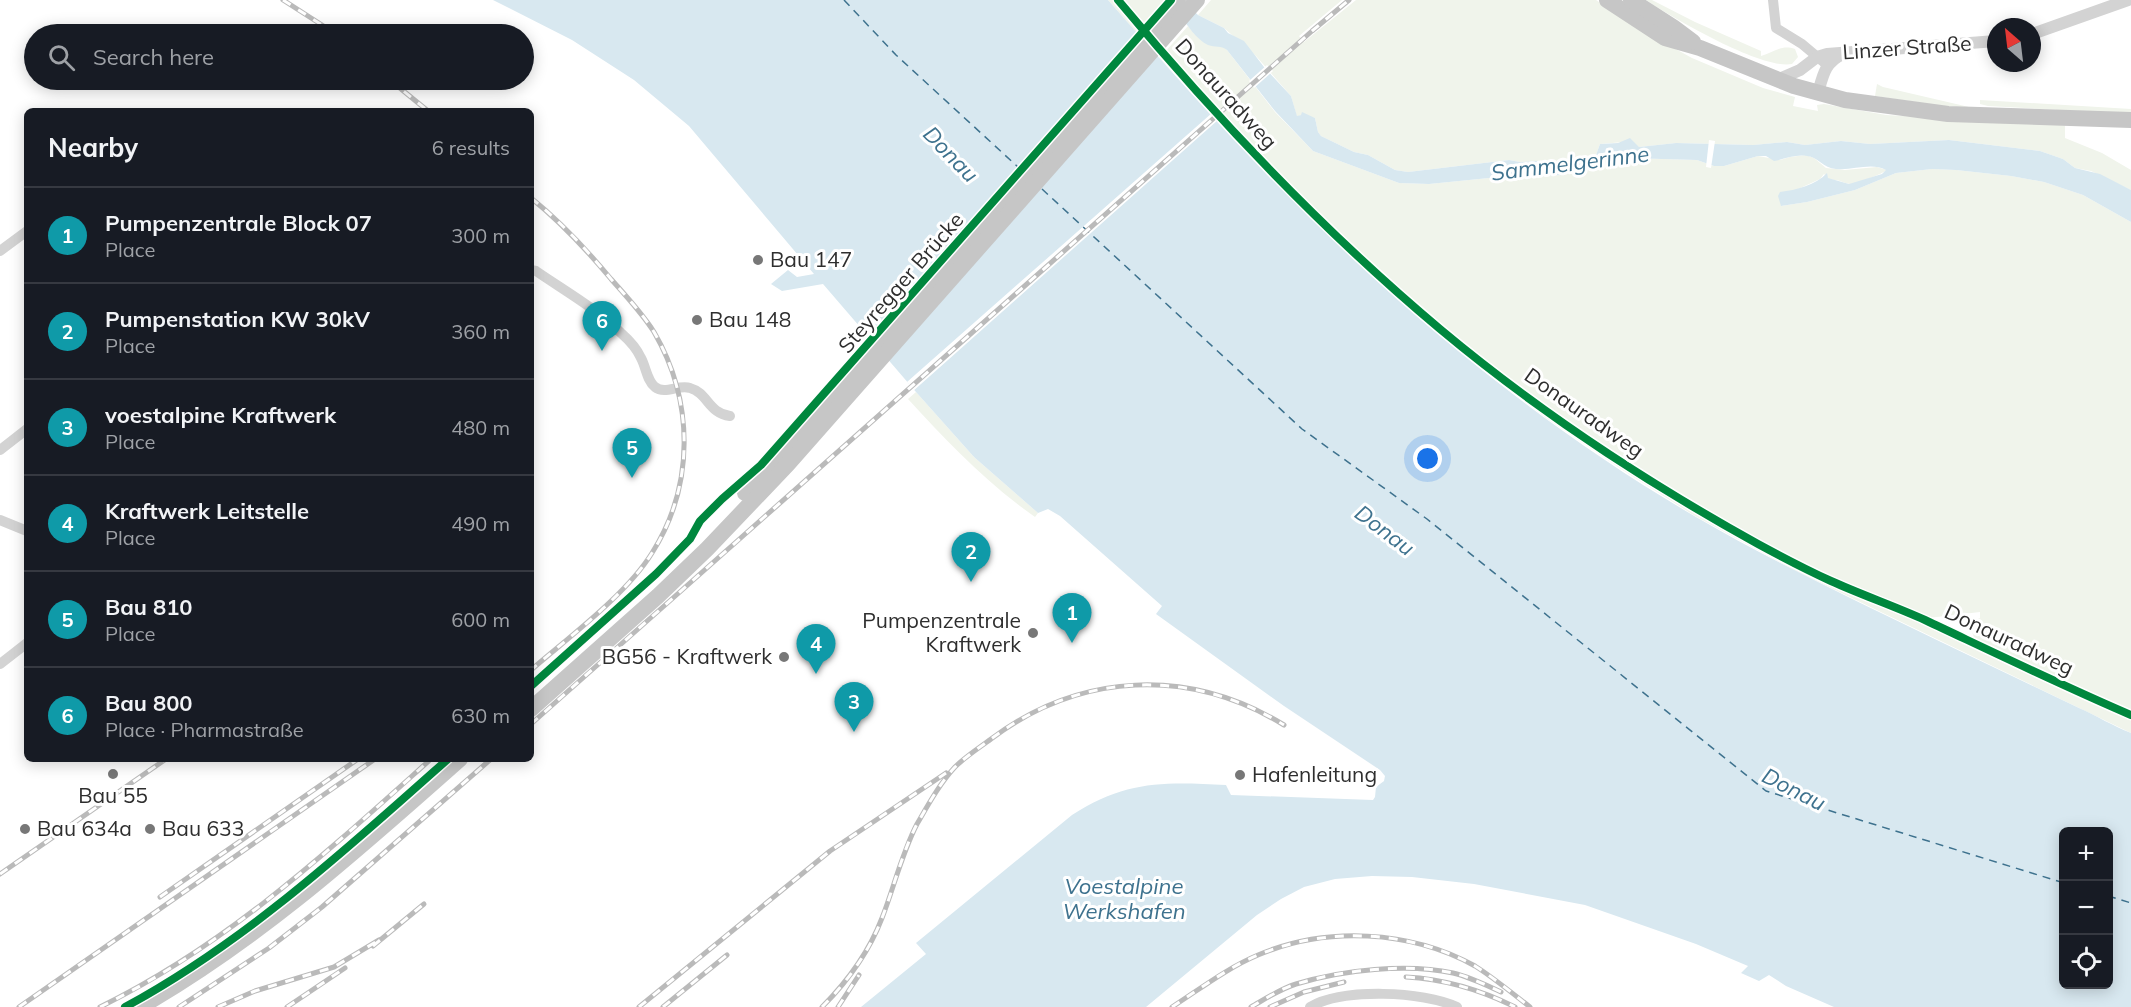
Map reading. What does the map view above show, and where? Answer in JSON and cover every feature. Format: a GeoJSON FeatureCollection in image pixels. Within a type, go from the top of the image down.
{"type":"FeatureCollection","features":[{"type":"Feature","properties":{"kind":"main road","name":"Steyregger Brücke"},"geometry":{"type":"LineString","coordinates":[[828,410],[1178,0]]}},
{"type":"Feature","properties":{"kind":"main road","name":"Steyregger Brücke"},"geometry":{"type":"LineString","coordinates":[[828,410],[1197,0]]}},
{"type":"Feature","properties":{"kind":"main road"},"geometry":{"type":"LineString","coordinates":[[1607,0],[1665,38],[1700,48],[1777,80],[1811,91],[1879,105],[1948,114],[2131,120]]}},
{"type":"Feature","properties":{"kind":"main road"},"geometry":{"type":"LineString","coordinates":[[1631,0],[1673,27],[1700,48]]}},
{"type":"Feature","properties":{"kind":"main road"},"geometry":{"type":"LineString","coordinates":[[534,693],[627,611],[828,410]]}},
{"type":"Feature","properties":{"kind":"main road"},"geometry":{"type":"LineString","coordinates":[[534,706],[691,564],[788,464],[828,410]]}},
{"type":"Feature","properties":{"kind":"main road"},"geometry":{"type":"LineString","coordinates":[[140,1007],[204,968],[280,914],[347,859],[457,762]]}},
{"type":"Feature","properties":{"kind":"main road"},"geometry":{"type":"LineString","coordinates":[[160,1007],[285,923],[355,865],[472,762]]}},
{"type":"Feature","properties":{"kind":"street"},"geometry":{"type":"LineString","coordinates":[[1773,0],[1776,28],[1822,61],[1777,80]]}},
{"type":"Feature","properties":{"kind":"street"},"geometry":{"type":"LineString","coordinates":[[2041,31],[2128,0]]}},
{"type":"Feature","properties":{"kind":"street","name":"Linzer Straße"},"geometry":{"type":"LineString","coordinates":[[1811,91],[1812,65],[1850,51],[1987,42]]}},
{"type":"Feature","properties":{"kind":"street"},"geometry":{"type":"LineString","coordinates":[[0,251],[24,233]]}},
{"type":"Feature","properties":{"kind":"street"},"geometry":{"type":"LineString","coordinates":[[534,271],[621,332],[640,357],[650,380],[657,389],[691,388],[699,392],[714,410],[721,415],[730,416]]}},
{"type":"Feature","properties":{"kind":"street"},"geometry":{"type":"LineString","coordinates":[[0,450],[24,431]]}},
{"type":"Feature","properties":{"kind":"street"},"geometry":{"type":"LineString","coordinates":[[0,520],[24,530]]}},
{"type":"Feature","properties":{"kind":"street"},"geometry":{"type":"LineString","coordinates":[[0,664],[24,645]]}},
{"type":"Feature","properties":{"kind":"street"},"geometry":{"type":"LineString","coordinates":[[1310,1007],[1334,997],[1351,995],[1413,996],[1446,1002],[1457,1007]]}},
{"type":"Feature","properties":{"kind":"shaded area"},"geometry":{"type":"Polygon","coordinates":[[[1108,0],[1114,0],[1139,31],[1137,33],[1108,0]]]}},
{"type":"Feature","properties":{"kind":"shaded area"},"geometry":{"type":"Polygon","coordinates":[[[1122,0],[1165,0],[1142,27],[1122,0]]]}},
{"type":"Feature","properties":{"kind":"shaded area"},"geometry":{"type":"Polygon","coordinates":[[[1211,0],[1342,0],[1299,36],[1304,42],[1356,0],[1596,0],[1641,30],[1692,58],[1763,88],[1795,97],[1793,106],[1818,111],[1817,105],[1824,104],[1886,115],[2065,125],[2065,138],[2102,153],[2131,170],[2131,190],[2091,171],[2075,168],[2063,159],[2040,151],[1949,140],[1870,144],[1841,141],[1805,145],[1787,142],[1753,145],[1676,143],[1639,147],[1624,142],[1600,144],[1596,155],[1588,159],[1552,165],[1537,161],[1509,160],[1408,172],[1395,170],[1368,155],[1354,152],[1321,136],[1315,118],[1301,115],[1297,117],[1291,96],[1256,56],[1224,28],[1198,15],[1211,0]]]}},
{"type":"Feature","properties":{"kind":"shaded area"},"geometry":{"type":"Polygon","coordinates":[[[1646,0],[1652,0],[1761,51],[1761,56],[1790,48],[1795,49],[1798,57],[1792,64],[1778,64],[1760,59],[1718,41],[1646,0]]]}},
{"type":"Feature","properties":{"kind":"shaded area"},"geometry":{"type":"Polygon","coordinates":[[[1188,26],[1196,36],[1204,41],[1227,50],[1275,112],[1313,151],[1399,183],[1429,184],[1489,178],[1562,175],[1627,158],[1697,160],[1714,166],[1724,166],[1758,156],[1780,160],[1806,155],[1814,158],[1826,168],[1845,170],[1877,167],[1887,170],[1850,184],[1830,180],[1824,174],[1820,179],[1796,190],[1781,206],[1855,190],[1896,173],[1932,169],[1956,170],[2044,182],[2083,195],[2131,222],[2131,713],[1977,642],[1972,632],[1972,621],[1980,618],[1980,612],[1928,618],[1829,577],[1728,524],[1626,462],[1499,372],[1378,271],[1265,161],[1165,52],[1188,26]]]}},
{"type":"Feature","properties":{"kind":"shaded area"},"geometry":{"type":"Polygon","coordinates":[[[1161,56],[1267,171],[1363,265],[1459,347],[1551,417],[1648,482],[1748,542],[1799,569],[1909,616],[2131,718],[2131,733],[1798,572],[1695,516],[1546,418],[1449,344],[1354,261],[1216,122],[1193,93],[1159,58],[1161,56]]]}},
{"type":"Feature","properties":{"kind":"shaded area"},"geometry":{"type":"Polygon","coordinates":[[[1877,84],[1969,107],[1943,106],[1875,96],[1877,84]]]}},
{"type":"Feature","properties":{"kind":"shaded area"},"geometry":{"type":"Polygon","coordinates":[[[1980,100],[2131,109],[2131,114],[1988,106],[1980,104],[1980,100]]]}},
{"type":"Feature","properties":{"kind":"shaded area"},"geometry":{"type":"Polygon","coordinates":[[[916,392],[974,457],[1038,513],[1035,517],[968,462],[938,431],[908,399],[916,392]]]}},
{"type":"Feature","properties":{"kind":"water"},"geometry":{"type":"Polygon","coordinates":[[[493,0],[1108,0],[1189,91],[1314,222],[1403,304],[1479,368],[1539,414],[1632,478],[1756,550],[1848,597],[2131,733],[2131,1007],[1834,1007],[1786,986],[1769,975],[1759,981],[1741,973],[1748,966],[1696,944],[1585,905],[1474,884],[1412,877],[1372,876],[1335,879],[1304,887],[1281,899],[1257,915],[1146,1007],[861,1007],[926,954],[916,943],[1072,815],[1110,795],[1146,786],[1184,784],[1226,785],[1231,795],[1373,800],[1376,787],[1384,781],[1385,776],[1380,770],[1284,706],[1156,614],[1162,606],[1060,516],[1048,509],[1038,513],[974,457],[823,284],[782,291],[771,284],[788,270],[797,277],[814,274],[689,126],[634,80],[572,40],[493,0]]]}},
{"type":"Feature","properties":{"kind":"water","name":"Sammelgerinne"},"geometry":{"type":"Polygon","coordinates":[[[1193,10],[1244,41],[1291,96],[1297,116],[1302,112],[1315,118],[1321,136],[1354,152],[1368,155],[1395,170],[1408,172],[1509,160],[1537,161],[1552,165],[1588,159],[1596,155],[1600,144],[1618,143],[1630,138],[1639,147],[1676,143],[1753,145],[1787,142],[1805,145],[1841,141],[1870,144],[1949,140],[2040,151],[2063,159],[2075,168],[2100,174],[2131,190],[2131,222],[2083,195],[2044,182],[1956,170],[1932,169],[1896,173],[1855,190],[1781,206],[1778,196],[1780,192],[1805,186],[1817,181],[1827,173],[1828,178],[1849,184],[1882,174],[1886,170],[1874,167],[1836,169],[1814,158],[1803,156],[1774,161],[1766,156],[1758,156],[1724,166],[1714,166],[1697,160],[1627,158],[1562,175],[1489,178],[1429,184],[1399,183],[1313,151],[1275,111],[1227,50],[1208,45],[1193,32],[1180,15],[1193,10]]]}},
{"type":"Feature","properties":{"kind":"pier"},"geometry":{"type":"Polygon","coordinates":[[[1267,65],[1273,71],[1254,88],[1249,81],[1267,65]]]}},
{"type":"Feature","properties":{"kind":"pier"},"geometry":{"type":"Polygon","coordinates":[[[1212,113],[1218,120],[912,392],[906,386],[909,384],[907,382],[1212,113]]]}},
{"type":"Feature","properties":{"kind":"pier"},"geometry":{"type":"Polygon","coordinates":[[[1709,140],[1715,141],[1711,168],[1706,167],[1709,140]]]}},
{"type":"Feature","properties":{"kind":"ferry route"},"geometry":{"type":"LineString","coordinates":[[844,0],[896,55],[1019,168]]}},
{"type":"Feature","properties":{"kind":"ferry route"},"geometry":{"type":"LineString","coordinates":[[1042,189],[1302,429],[1427,519],[1766,791],[2059,881]]}},
{"type":"Feature","properties":{"kind":"ferry route"},"geometry":{"type":"LineString","coordinates":[[2113,898],[2131,903]]}},
{"type":"Feature","properties":{"kind":"railway"},"geometry":{"type":"LineString","coordinates":[[283,0],[320,24]]}},
{"type":"Feature","properties":{"kind":"railway"},"geometry":{"type":"LineString","coordinates":[[534,721],[1349,0]]}},
{"type":"Feature","properties":{"kind":"railway"},"geometry":{"type":"LineString","coordinates":[[402,90],[424,108]]}},
{"type":"Feature","properties":{"kind":"railway"},"geometry":{"type":"LineString","coordinates":[[534,201],[583,247],[634,305],[654,332],[677,386],[684,443],[682,471],[676,499],[666,527],[652,553],[641,569],[612,600],[534,668]]}},
{"type":"Feature","properties":{"kind":"railway"},"geometry":{"type":"LineString","coordinates":[[822,1007],[841,987],[871,943],[912,835],[939,787],[963,760],[1025,717],[1061,700],[1098,690],[1135,685],[1173,686],[1211,693],[1248,706],[1284,725]]}},
{"type":"Feature","properties":{"kind":"railway"},"geometry":{"type":"LineString","coordinates":[[0,874],[162,762]]}},
{"type":"Feature","properties":{"kind":"railway"},"geometry":{"type":"LineString","coordinates":[[160,897],[354,762]]}},
{"type":"Feature","properties":{"kind":"railway"},"geometry":{"type":"LineString","coordinates":[[19,1007],[371,762]]}},
{"type":"Feature","properties":{"kind":"railway"},"geometry":{"type":"LineString","coordinates":[[100,1007],[191,955],[233,926],[314,862],[428,762]]}},
{"type":"Feature","properties":{"kind":"railway"},"geometry":{"type":"LineString","coordinates":[[179,1007],[269,948],[322,907],[488,762]]}},
{"type":"Feature","properties":{"kind":"railway"},"geometry":{"type":"LineString","coordinates":[[639,1007],[830,851],[946,773]]}},
{"type":"Feature","properties":{"kind":"railway"},"geometry":{"type":"LineString","coordinates":[[373,946],[424,904]]}},
{"type":"Feature","properties":{"kind":"railway"},"geometry":{"type":"LineString","coordinates":[[1172,1007],[1225,972],[1258,955],[1311,939],[1339,936],[1396,939],[1450,954],[1475,966],[1530,1007]]}},
{"type":"Feature","properties":{"kind":"railway"},"geometry":{"type":"LineString","coordinates":[[218,1007],[255,991],[334,967],[379,940]]}},
{"type":"Feature","properties":{"kind":"railway"},"geometry":{"type":"LineString","coordinates":[[663,1007],[727,955]]}},
{"type":"Feature","properties":{"kind":"railway"},"geometry":{"type":"LineString","coordinates":[[287,1007],[345,968]]}},
{"type":"Feature","properties":{"kind":"railway"},"geometry":{"type":"LineString","coordinates":[[1251,1007],[1278,991],[1314,979],[1395,968],[1453,973],[1501,992]]}},
{"type":"Feature","properties":{"kind":"railway"},"geometry":{"type":"LineString","coordinates":[[838,1007],[859,975]]}},
{"type":"Feature","properties":{"kind":"railway"},"geometry":{"type":"LineString","coordinates":[[1406,977],[1462,986],[1515,1007]]}},
{"type":"Feature","properties":{"kind":"railway"},"geometry":{"type":"LineString","coordinates":[[1270,1007],[1304,992],[1344,982]]}},
{"type":"Feature","properties":{"kind":"cycle path","name":"Donauradweg"},"geometry":{"type":"LineString","coordinates":[[1118,0],[1232,130],[1312,213],[1440,329],[1554,417],[1675,496],[1785,559],[1925,620],[2131,715]]}},
{"type":"Feature","properties":{"kind":"cycle path"},"geometry":{"type":"LineString","coordinates":[[534,683],[656,574],[690,539],[700,521],[761,465],[1171,0]]}},
{"type":"Feature","properties":{"kind":"cycle path"},"geometry":{"type":"LineString","coordinates":[[125,1007],[169,981],[253,924],[333,860],[445,762]]}},
{"type":"Feature","properties":{"kind":"place","name":"Bau 147"},"geometry":{"type":"Point","coordinates":[758,260]}},
{"type":"Feature","properties":{"kind":"place","name":"Bau 148"},"geometry":{"type":"Point","coordinates":[697,320]}},
{"type":"Feature","properties":{"kind":"place","name":"Bau 800"},"geometry":{"type":"Point","coordinates":[602,351]}},
{"type":"Feature","properties":{"kind":"place","name":"Bau 810"},"geometry":{"type":"Point","coordinates":[632,478]}},
{"type":"Feature","properties":{"kind":"place","name":"Pumpenstation KW 30kV"},"geometry":{"type":"Point","coordinates":[971,582]}},
{"type":"Feature","properties":{"kind":"place","name":"Pumpenzentrale Kraftwerk"},"geometry":{"type":"Point","coordinates":[1033,633]}},
{"type":"Feature","properties":{"kind":"place","name":"Pumpenzentrale Block 07"},"geometry":{"type":"Point","coordinates":[1072,643]}},
{"type":"Feature","properties":{"kind":"place","name":"BG56 - Kraftwerk"},"geometry":{"type":"Point","coordinates":[784,657]}},
{"type":"Feature","properties":{"kind":"place","name":"Kraftwerk Leitstelle"},"geometry":{"type":"Point","coordinates":[816,674]}},
{"type":"Feature","properties":{"kind":"place","name":"voestalpine Kraftwerk"},"geometry":{"type":"Point","coordinates":[854,732]}},
{"type":"Feature","properties":{"kind":"place","name":"Bau 55"},"geometry":{"type":"Point","coordinates":[113,774]}},
{"type":"Feature","properties":{"kind":"place","name":"Hafenleitung"},"geometry":{"type":"Point","coordinates":[1240,775]}},
{"type":"Feature","properties":{"kind":"place","name":"Bau 634a"},"geometry":{"type":"Point","coordinates":[25,829]}},
{"type":"Feature","properties":{"kind":"place","name":"Bau 633"},"geometry":{"type":"Point","coordinates":[150,829]}},
{"type":"Feature","properties":{"kind":"water label","name":"Donau"},"geometry":{"type":"Point","coordinates":[951,154]}},
{"type":"Feature","properties":{"kind":"water label","name":"Donau"},"geometry":{"type":"Point","coordinates":[1385,530]}},
{"type":"Feature","properties":{"kind":"water label","name":"Donau"},"geometry":{"type":"Point","coordinates":[1794,789]}},
{"type":"Feature","properties":{"kind":"water label","name":"Voestalpine Werkshafen"},"geometry":{"type":"Point","coordinates":[1124,898]}}]}
